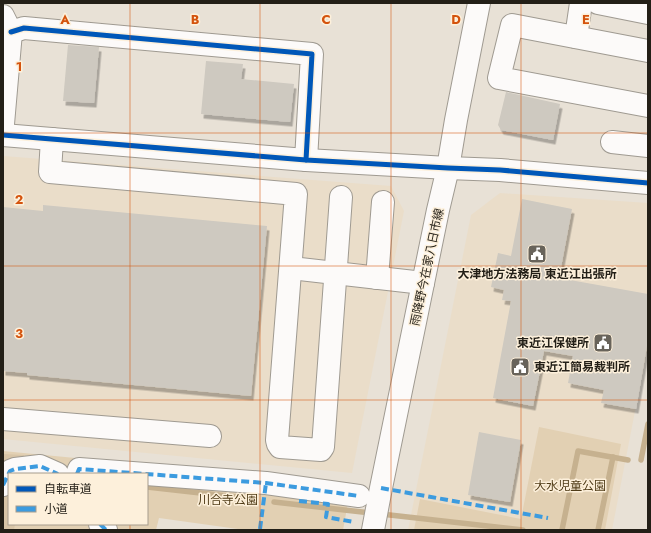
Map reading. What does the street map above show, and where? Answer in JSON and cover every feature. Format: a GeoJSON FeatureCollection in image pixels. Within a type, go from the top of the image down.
{"type":"FeatureCollection","features":[{"type":"Feature","properties":{"kind":"street","name":"雨降野今在家八日市線"},"geometry":{"type":"LineString","coordinates":[[373,530],[380,488],[448,168],[478,3]]}},
{"type":"Feature","properties":{"kind":"street"},"geometry":{"type":"LineString","coordinates":[[576,37],[581,3]]}},
{"type":"Feature","properties":{"kind":"street"},"geometry":{"type":"LineString","coordinates":[[598,3],[648,13]]}},
{"type":"Feature","properties":{"kind":"street"},"geometry":{"type":"LineString","coordinates":[[3,124],[7,24],[24,28],[312,54],[306,160]]}},
{"type":"Feature","properties":{"kind":"street"},"geometry":{"type":"LineString","coordinates":[[648,51],[512,25],[499,78],[648,106]]}},
{"type":"Feature","properties":{"kind":"street"},"geometry":{"type":"LineString","coordinates":[[3,135],[306,160],[500,170],[648,183]]}},
{"type":"Feature","properties":{"kind":"street"},"geometry":{"type":"LineString","coordinates":[[52,139],[50,172],[296,194],[277,440],[280,447],[321,450],[323,447],[341,197]]}},
{"type":"Feature","properties":{"kind":"street"},"geometry":{"type":"LineString","coordinates":[[612,142],[648,146]]}},
{"type":"Feature","properties":{"kind":"street"},"geometry":{"type":"LineString","coordinates":[[377,278],[383,202]]}},
{"type":"Feature","properties":{"kind":"street"},"geometry":{"type":"LineString","coordinates":[[291,268],[423,284]]}},
{"type":"Feature","properties":{"kind":"street"},"geometry":{"type":"LineString","coordinates":[[3,419],[210,436]]}},
{"type":"Feature","properties":{"kind":"street"},"geometry":{"type":"LineString","coordinates":[[9,473],[15,469],[40,466],[56,473]]}},
{"type":"Feature","properties":{"kind":"street"},"geometry":{"type":"LineString","coordinates":[[77,473],[79,469],[134,473]]}},
{"type":"Feature","properties":{"kind":"street"},"geometry":{"type":"LineString","coordinates":[[148,474],[266,483],[359,496]]}},
{"type":"Feature","properties":{"kind":"street"},"geometry":{"type":"LineString","coordinates":[[3,485],[8,475]]}},
{"type":"Feature","properties":{"kind":"shaded area"},"geometry":{"type":"Polygon","coordinates":[[[3,156],[391,186],[404,211],[352,473],[3,439],[3,156]]]}},
{"type":"Feature","properties":{"kind":"shaded area"},"geometry":{"type":"Polygon","coordinates":[[[500,193],[648,203],[648,344],[612,530],[408,530],[471,215],[500,193]]]}},
{"type":"Feature","properties":{"kind":"shaded area"},"geometry":{"type":"Polygon","coordinates":[[[3,454],[24,455],[21,473],[8,473],[8,525],[15,525],[14,530],[3,530],[3,454]]]}},
{"type":"Feature","properties":{"kind":"green space","name":"大水児童公園"},"geometry":{"type":"Polygon","coordinates":[[[539,427],[621,444],[605,530],[414,530],[420,499],[521,519],[539,427]]]}},
{"type":"Feature","properties":{"kind":"green space","name":"川合寺公園"},"geometry":{"type":"Polygon","coordinates":[[[3,451],[351,486],[343,530],[245,530],[159,518],[156,530],[3,530],[3,451]]]}},
{"type":"Feature","properties":{"kind":"building"},"geometry":{"type":"Polygon","coordinates":[[[68,45],[99,47],[94,103],[63,101],[68,45]]]}},
{"type":"Feature","properties":{"kind":"building"},"geometry":{"type":"Polygon","coordinates":[[[206,61],[243,64],[241,79],[294,84],[290,122],[201,114],[206,61]]]}},
{"type":"Feature","properties":{"kind":"building"},"geometry":{"type":"Polygon","coordinates":[[[506,92],[560,104],[553,140],[501,130],[498,125],[506,92]]]}},
{"type":"Feature","properties":{"kind":"building"},"geometry":{"type":"Polygon","coordinates":[[[522,199],[572,209],[559,278],[648,294],[648,340],[636,409],[601,403],[604,390],[568,383],[573,356],[544,351],[533,406],[493,398],[511,301],[502,300],[504,290],[491,287],[498,253],[511,256],[522,199]]]}},
{"type":"Feature","properties":{"kind":"building"},"geometry":{"type":"Polygon","coordinates":[[[43,205],[267,226],[251,396],[27,375],[27,373],[3,371],[3,207],[43,211],[43,205]]]}},
{"type":"Feature","properties":{"kind":"building"},"geometry":{"type":"Polygon","coordinates":[[[479,432],[521,440],[510,502],[468,495],[479,432]]]}},
{"type":"Feature","properties":{"kind":"waterway"},"geometry":{"type":"LineString","coordinates":[[641,460],[648,424]]}},
{"type":"Feature","properties":{"kind":"waterway"},"geometry":{"type":"LineString","coordinates":[[562,530],[578,451],[628,460]]}},
{"type":"Feature","properties":{"kind":"waterway"},"geometry":{"type":"LineString","coordinates":[[598,530],[613,457]]}},
{"type":"Feature","properties":{"kind":"waterway"},"geometry":{"type":"LineString","coordinates":[[148,487],[254,499]]}},
{"type":"Feature","properties":{"kind":"waterway"},"geometry":{"type":"LineString","coordinates":[[274,502],[371,513]]}},
{"type":"Feature","properties":{"kind":"waterway"},"geometry":{"type":"LineString","coordinates":[[381,514],[523,530]]}},
{"type":"Feature","properties":{"kind":"marked path"},"geometry":{"type":"LineString","coordinates":[[9,473],[15,469],[40,466],[56,473]]}},
{"type":"Feature","properties":{"kind":"marked path"},"geometry":{"type":"LineString","coordinates":[[77,473],[79,469],[132,473]]}},
{"type":"Feature","properties":{"kind":"marked path"},"geometry":{"type":"LineString","coordinates":[[148,474],[266,483],[359,496]]}},
{"type":"Feature","properties":{"kind":"marked path"},"geometry":{"type":"LineString","coordinates":[[3,485],[8,475]]}},
{"type":"Feature","properties":{"kind":"marked path"},"geometry":{"type":"LineString","coordinates":[[260,529],[266,483]]}},
{"type":"Feature","properties":{"kind":"marked path"},"geometry":{"type":"LineString","coordinates":[[381,488],[548,518]]}},
{"type":"Feature","properties":{"kind":"marked path"},"geometry":{"type":"LineString","coordinates":[[299,501],[328,504],[326,517],[354,522]]}},
{"type":"Feature","properties":{"kind":"marked path"},"geometry":{"type":"LineString","coordinates":[[101,525],[106,530]]}},
{"type":"Feature","properties":{"kind":"cycle path"},"geometry":{"type":"LineString","coordinates":[[11,32],[24,28],[312,54],[306,160]]}},
{"type":"Feature","properties":{"kind":"cycle path"},"geometry":{"type":"LineString","coordinates":[[3,135],[306,160],[500,170],[648,183]]}},
{"type":"Feature","properties":{"kind":"place","name":"大津地方法務局 東近江出張所"},"geometry":{"type":"Point","coordinates":[537,254]}},
{"type":"Feature","properties":{"kind":"place","name":"東近江保健所"},"geometry":{"type":"Point","coordinates":[603,343]}},
{"type":"Feature","properties":{"kind":"place","name":"東近江簡易裁判所"},"geometry":{"type":"Point","coordinates":[520,367]}}]}
